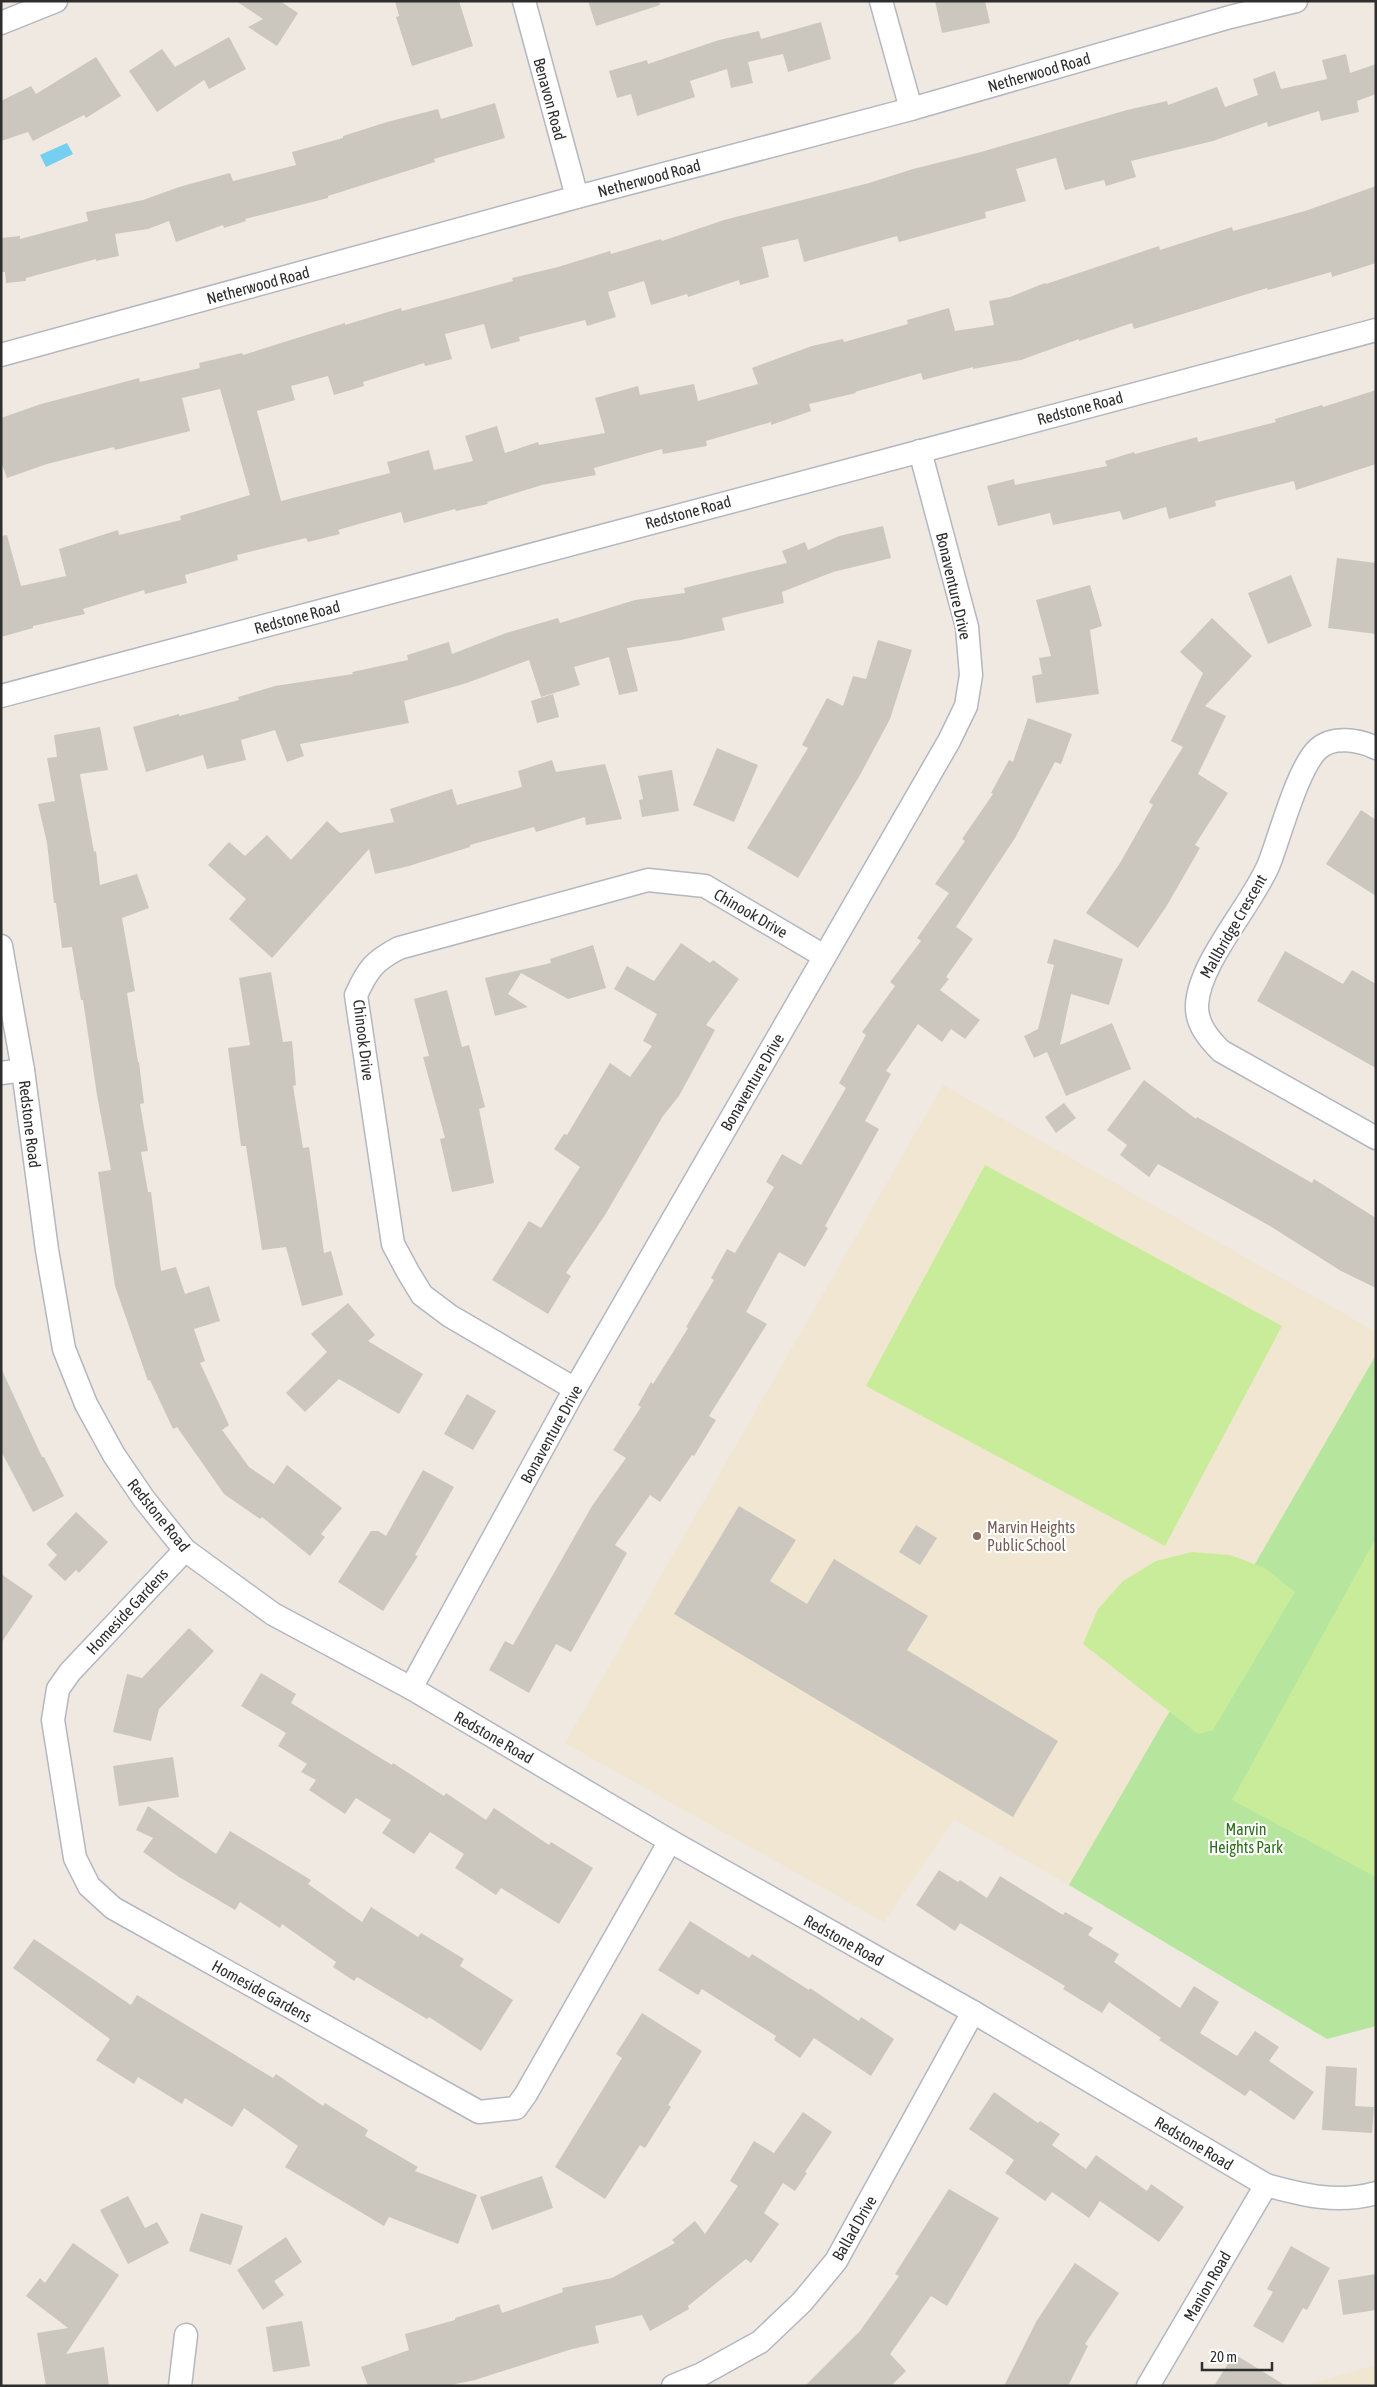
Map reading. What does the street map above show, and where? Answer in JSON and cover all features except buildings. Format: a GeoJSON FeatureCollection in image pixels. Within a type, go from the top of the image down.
{"type":"FeatureCollection","features":[{"type":"Feature","properties":{"kind":"street"},"geometry":{"type":"LineString","coordinates":[[1,23],[56,1]]}},
{"type":"Feature","properties":{"kind":"street","name":"Benavon Road"},"geometry":{"type":"LineString","coordinates":[[524,1],[577,197]]}},
{"type":"Feature","properties":{"kind":"street"},"geometry":{"type":"LineString","coordinates":[[880,1],[911,109]]}},
{"type":"Feature","properties":{"kind":"street","name":"Netherwood Road"},"geometry":{"type":"LineString","coordinates":[[1,355],[577,197],[911,109],[1228,9],[1296,1]]}},
{"type":"Feature","properties":{"kind":"street","name":"Redstone Road"},"geometry":{"type":"LineString","coordinates":[[1,696],[1376,330]]}},
{"type":"Feature","properties":{"kind":"street","name":"Bonaventure Drive"},"geometry":{"type":"LineString","coordinates":[[411,1688],[575,1389],[949,741],[966,706],[971,675],[967,627],[920,451]]}},
{"type":"Feature","properties":{"kind":"street","name":"Mallbridge Crescent"},"geometry":{"type":"LineString","coordinates":[[1376,748],[1366,743],[1343,739],[1319,748],[1304,768],[1268,866],[1201,982],[1197,1007],[1204,1031],[1221,1051],[1376,1138]]}},
{"type":"Feature","properties":{"kind":"street","name":"Chinook Drive"},"geometry":{"type":"LineString","coordinates":[[575,1389],[450,1316],[422,1295],[393,1244],[356,995],[364,979],[378,959],[399,948],[648,880],[705,886],[824,956]]}},
{"type":"Feature","properties":{"kind":"street","name":"Redstone Road"},"geometry":{"type":"LineString","coordinates":[[1,946],[12,1072],[47,1250],[64,1350],[86,1404],[114,1455],[144,1499],[185,1550],[273,1614],[411,1688],[670,1841],[973,2012],[1266,2185],[1313,2198],[1361,2198],[1376,2193]]}},
{"type":"Feature","properties":{"kind":"street","name":"Homeside Gardens"},"geometry":{"type":"LineString","coordinates":[[185,1550],[70,1672],[58,1689],[53,1720],[75,1858],[89,1886],[113,1908],[479,2112],[501,2111],[516,2108],[526,2094],[670,1841]]}},
{"type":"Feature","properties":{"kind":"street","name":"Ballad Drive"},"geometry":{"type":"LineString","coordinates":[[673,2386],[702,2374],[760,2342],[802,2302],[836,2261],[973,2012]]}},
{"type":"Feature","properties":{"kind":"street","name":"Manion Road"},"geometry":{"type":"LineString","coordinates":[[1148,2386],[1266,2185]]}},
{"type":"Feature","properties":{"kind":"street"},"geometry":{"type":"LineString","coordinates":[[180,2386],[186,2335]]}},
{"type":"Feature","properties":{"kind":"shaded area","name":"Marvin Heights Public School"},"geometry":{"type":"Polygon","coordinates":[[[943,1085],[1376,1332],[1376,1355],[1069,1885],[954,1819],[884,1922],[565,1743],[943,1085]]]}},
{"type":"Feature","properties":{"kind":"shaded area"},"geometry":{"type":"Polygon","coordinates":[[[1376,2365],[1376,2386],[1308,2386],[1309,2384],[1376,2365]]]}},
{"type":"Feature","properties":{"kind":"green space"},"geometry":{"type":"Polygon","coordinates":[[[985,1165],[1282,1326],[1165,1546],[866,1386],[985,1165]]]}},
{"type":"Feature","properties":{"kind":"green space","name":"Marvin Heights Park"},"geometry":{"type":"Polygon","coordinates":[[[1376,1355],[1376,2026],[1327,2039],[1069,1885],[1376,1355]]]}},
{"type":"Feature","properties":{"kind":"green space"},"geometry":{"type":"Polygon","coordinates":[[[1376,1538],[1376,1877],[1232,1800],[1376,1538]]]}},
{"type":"Feature","properties":{"kind":"green space"},"geometry":{"type":"Polygon","coordinates":[[[1192,1552],[1230,1555],[1265,1568],[1295,1592],[1213,1730],[1198,1734],[1083,1644],[1098,1609],[1123,1581],[1156,1561],[1192,1552]]]}},
{"type":"Feature","properties":{"kind":"water"},"geometry":{"type":"Polygon","coordinates":[[[67,143],[73,154],[46,167],[40,155],[67,143]]]}},
{"type":"Feature","properties":{"kind":"place","name":"Marvin Heights Public School"},"geometry":{"type":"Point","coordinates":[977,1536]}}]}
